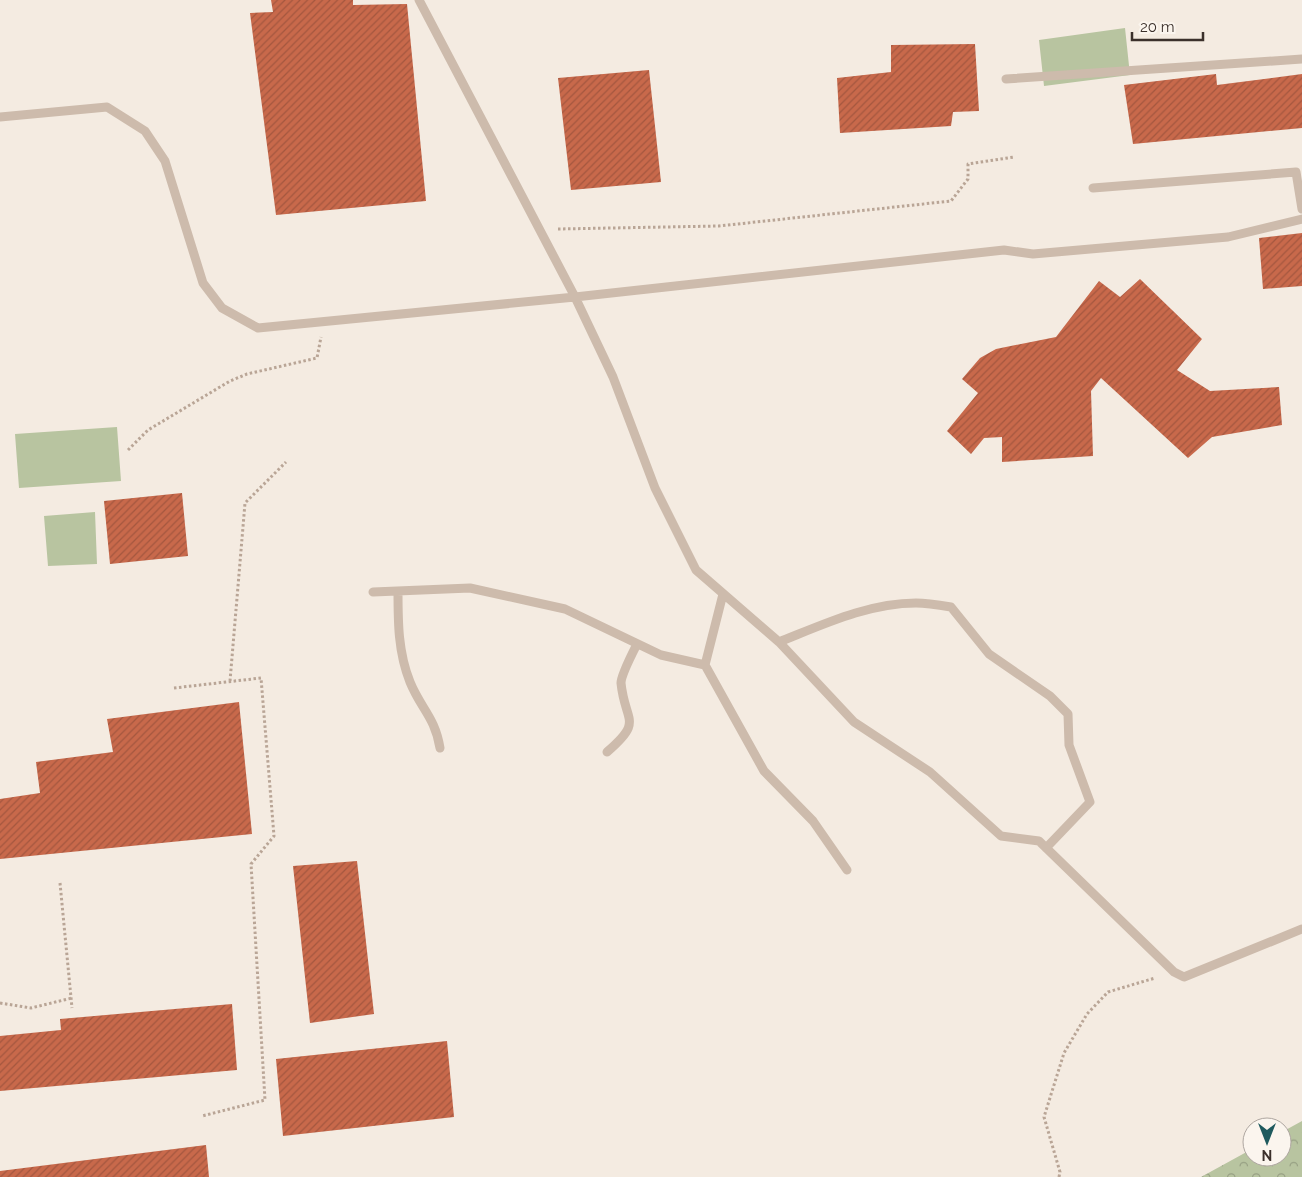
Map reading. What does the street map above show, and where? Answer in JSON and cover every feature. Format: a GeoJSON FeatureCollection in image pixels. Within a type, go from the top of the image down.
{"type":"FeatureCollection","features":[{"type":"Feature","properties":{"kind":"lane"},"geometry":{"type":"LineString","coordinates":[[419,0],[575,297],[613,377],[663,504],[696,570],[779,642],[854,722],[930,772],[1001,836],[1039,842],[1174,972],[1184,977],[1302,929]]}},
{"type":"Feature","properties":{"kind":"lane"},"geometry":{"type":"LineString","coordinates":[[1006,79],[1302,58]]}},
{"type":"Feature","properties":{"kind":"lane"},"geometry":{"type":"LineString","coordinates":[[0,117],[107,107],[145,131],[165,162],[204,283],[222,308],[258,328],[575,297],[1004,250],[1034,254],[1228,237],[1302,219]]}},
{"type":"Feature","properties":{"kind":"lane"},"geometry":{"type":"LineString","coordinates":[[1093,188],[1296,172],[1302,209]]}},
{"type":"Feature","properties":{"kind":"lane"},"geometry":{"type":"LineString","coordinates":[[373,592],[470,588],[556,606],[661,655],[705,665]]}},
{"type":"Feature","properties":{"kind":"lane"},"geometry":{"type":"LineString","coordinates":[[398,591],[399,636],[402,661],[411,684],[437,728],[440,748]]}},
{"type":"Feature","properties":{"kind":"lane"},"geometry":{"type":"LineString","coordinates":[[723,594],[705,665],[764,771],[813,821],[846,870]]}},
{"type":"Feature","properties":{"kind":"lane"},"geometry":{"type":"LineString","coordinates":[[779,642],[829,622],[876,607],[916,603],[951,607],[990,654],[1050,696],[1068,714],[1069,745],[1090,802],[1046,848]]}},
{"type":"Feature","properties":{"kind":"lane"},"geometry":{"type":"LineString","coordinates":[[607,752],[627,735],[630,725],[621,681],[637,644]]}},
{"type":"Feature","properties":{"kind":"path"},"geometry":{"type":"LineString","coordinates":[[540,229],[720,226],[951,201],[968,179],[968,164],[1014,157]]}},
{"type":"Feature","properties":{"kind":"path"},"geometry":{"type":"LineString","coordinates":[[128,450],[148,430],[230,381],[247,374],[317,358],[321,339],[318,322]]}},
{"type":"Feature","properties":{"kind":"path"},"geometry":{"type":"LineString","coordinates":[[230,681],[246,503],[286,462]]}},
{"type":"Feature","properties":{"kind":"path"},"geometry":{"type":"LineString","coordinates":[[174,688],[261,678],[274,836],[251,864],[264,1100],[202,1116]]}},
{"type":"Feature","properties":{"kind":"path"},"geometry":{"type":"LineString","coordinates":[[60,883],[72,1008]]}},
{"type":"Feature","properties":{"kind":"path"},"geometry":{"type":"LineString","coordinates":[[1059,1177],[1060,1172],[1044,1117],[1064,1053],[1087,1014],[1108,992],[1174,972]]}},
{"type":"Feature","properties":{"kind":"path"},"geometry":{"type":"LineString","coordinates":[[0,1003],[31,1008],[72,998]]}},
{"type":"Feature","properties":{"kind":"green space"},"geometry":{"type":"Polygon","coordinates":[[[1125,28],[1130,75],[1044,86],[1039,40],[1125,28]]]}},
{"type":"Feature","properties":{"kind":"green space"},"geometry":{"type":"Polygon","coordinates":[[[117,427],[121,481],[19,488],[15,434],[117,427]]]}},
{"type":"Feature","properties":{"kind":"green space"},"geometry":{"type":"Polygon","coordinates":[[[95,512],[97,564],[48,566],[44,516],[95,512]]]}},
{"type":"Feature","properties":{"kind":"green space"},"geometry":{"type":"Polygon","coordinates":[[[1302,1121],[1302,1177],[1201,1177],[1242,1154],[1242,1167],[1292,1167],[1292,1126],[1302,1121]]]}},
{"type":"Feature","properties":{"kind":"building"},"geometry":{"type":"Polygon","coordinates":[[[271,0],[353,0],[353,5],[407,4],[426,201],[276,215],[250,13],[273,12],[271,0]]]}},
{"type":"Feature","properties":{"kind":"building"},"geometry":{"type":"Polygon","coordinates":[[[975,44],[979,111],[953,112],[951,126],[840,133],[837,78],[891,72],[891,45],[975,44]]]}},
{"type":"Feature","properties":{"kind":"building"},"geometry":{"type":"Polygon","coordinates":[[[649,70],[661,182],[571,190],[558,78],[649,70]]]}},
{"type":"Feature","properties":{"kind":"building"},"geometry":{"type":"Polygon","coordinates":[[[1216,74],[1217,85],[1302,74],[1302,128],[1133,144],[1124,85],[1216,74]]]}},
{"type":"Feature","properties":{"kind":"building"},"geometry":{"type":"Polygon","coordinates":[[[1302,233],[1302,286],[1263,289],[1259,238],[1302,233]]]}},
{"type":"Feature","properties":{"kind":"building"},"geometry":{"type":"Polygon","coordinates":[[[1140,279],[1202,339],[1177,370],[1210,391],[1279,387],[1282,425],[1212,437],[1188,458],[1101,378],[1091,391],[1093,456],[1002,462],[1002,437],[984,438],[971,454],[947,431],[978,393],[962,379],[980,358],[996,349],[1056,337],[1099,281],[1120,297],[1140,279]]]}},
{"type":"Feature","properties":{"kind":"building"},"geometry":{"type":"Polygon","coordinates":[[[182,493],[188,556],[110,564],[104,501],[182,493]]]}},
{"type":"Feature","properties":{"kind":"building"},"geometry":{"type":"Polygon","coordinates":[[[239,702],[252,834],[0,859],[0,799],[40,793],[36,762],[113,752],[107,719],[239,702]]]}},
{"type":"Feature","properties":{"kind":"building"},"geometry":{"type":"Polygon","coordinates":[[[357,861],[374,1014],[310,1023],[293,866],[357,861]]]}},
{"type":"Feature","properties":{"kind":"building"},"geometry":{"type":"Polygon","coordinates":[[[232,1004],[237,1070],[0,1091],[0,1036],[61,1030],[60,1019],[232,1004]]]}},
{"type":"Feature","properties":{"kind":"building"},"geometry":{"type":"Polygon","coordinates":[[[447,1041],[454,1117],[283,1136],[276,1059],[447,1041]]]}},
{"type":"Feature","properties":{"kind":"building"},"geometry":{"type":"Polygon","coordinates":[[[206,1145],[209,1177],[0,1177],[0,1171],[206,1145]]]}}]}
